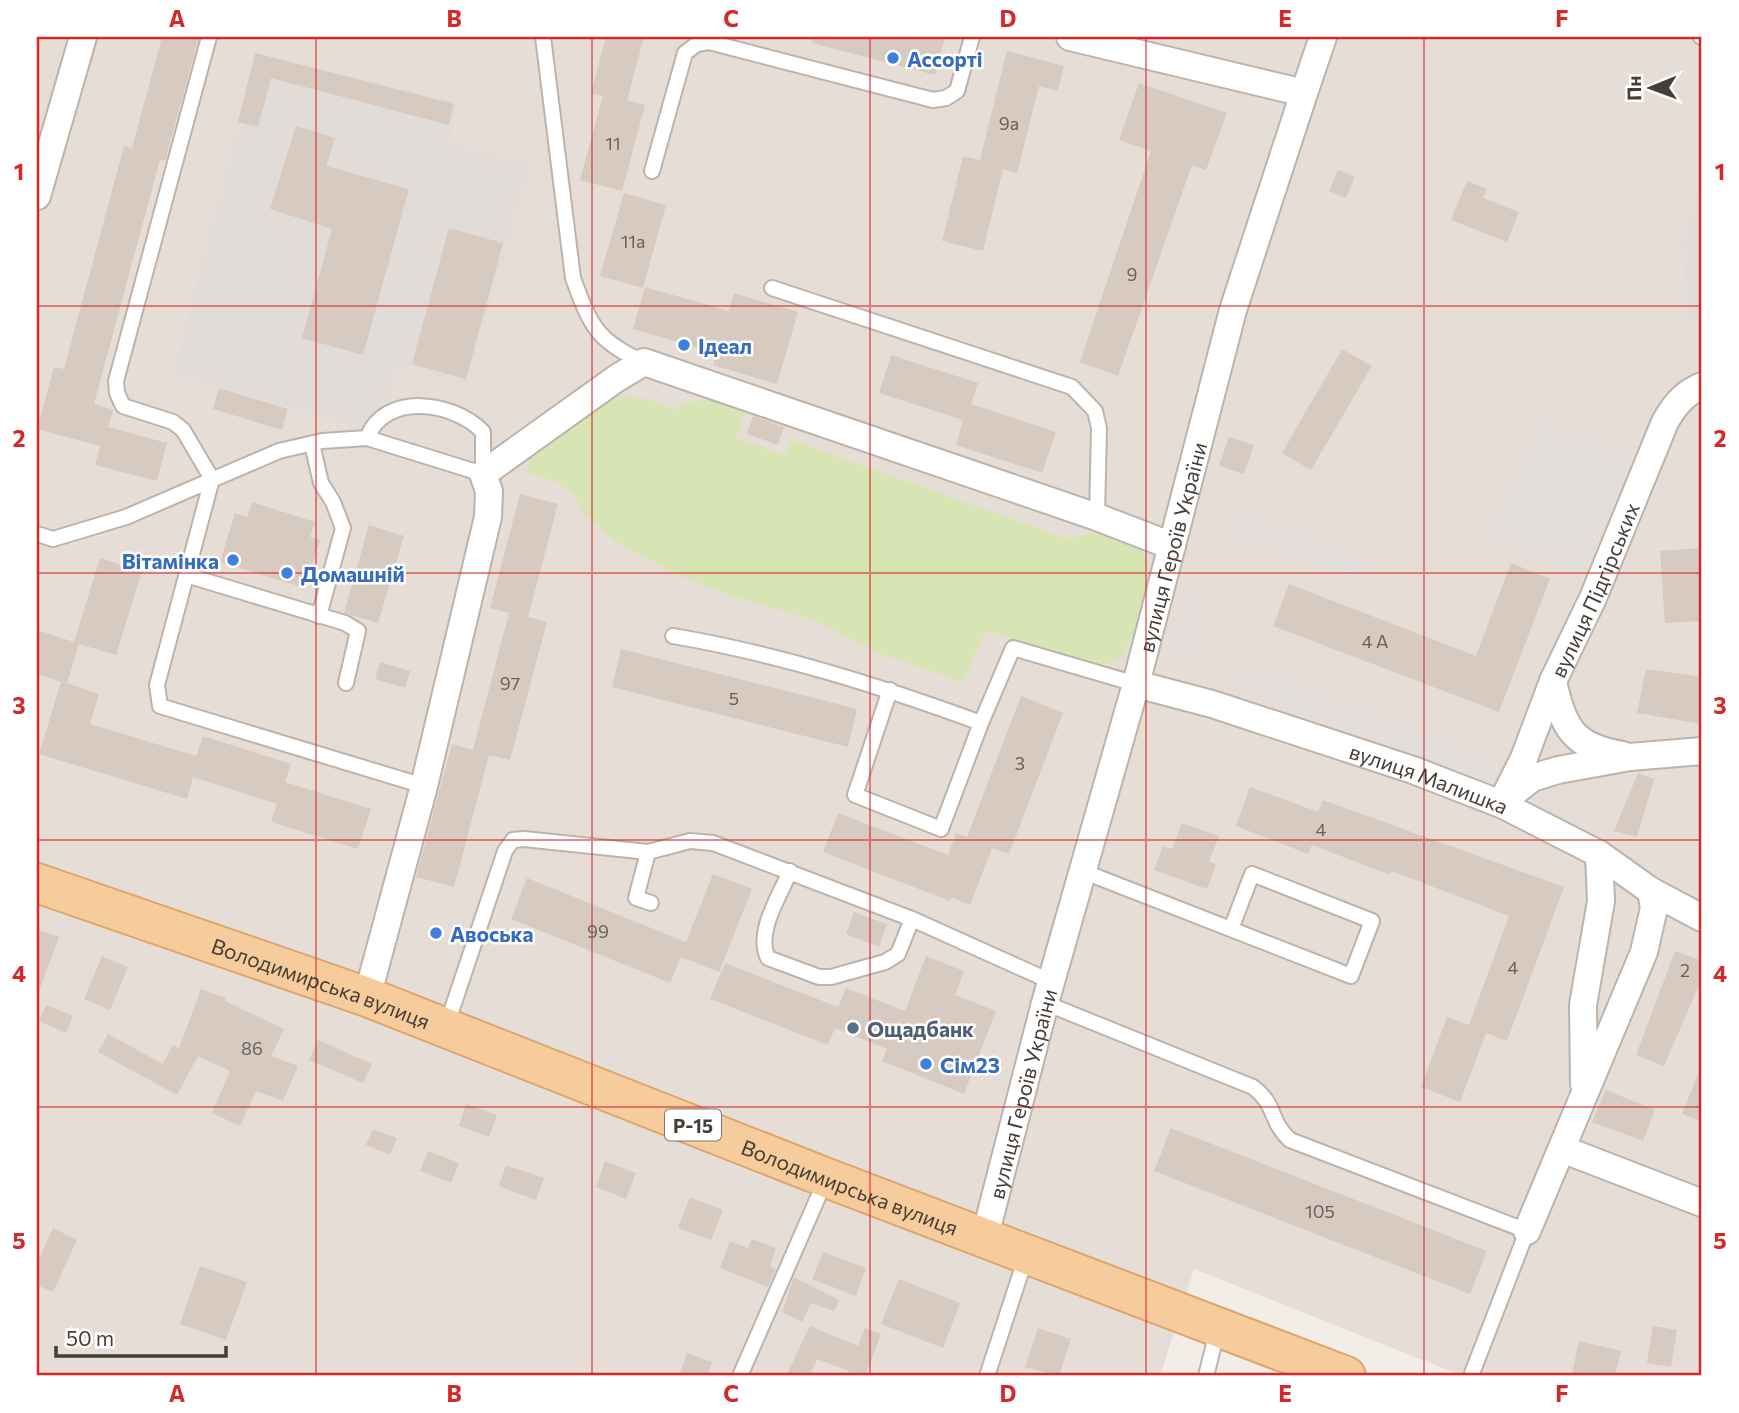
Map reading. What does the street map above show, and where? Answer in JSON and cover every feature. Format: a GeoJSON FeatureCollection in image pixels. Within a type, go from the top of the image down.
{"type":"FeatureCollection","features":[{"type":"Feature","properties":{"kind":"main road","name":"Володимирська вулиця"},"geometry":{"type":"LineString","coordinates":[[37,883],[446,1027],[827,1178],[1219,1327],[1327,1373]]}},
{"type":"Feature","properties":{"kind":"street"},"geometry":{"type":"LineString","coordinates":[[37,196],[83,37]]}},
{"type":"Feature","properties":{"kind":"street"},"geometry":{"type":"LineString","coordinates":[[1070,37],[1304,93]]}},
{"type":"Feature","properties":{"kind":"street","name":"вулиця Героїв України"},"geometry":{"type":"LineString","coordinates":[[985,1236],[1082,871],[1136,684],[1233,310],[1323,37]]}},
{"type":"Feature","properties":{"kind":"street"},"geometry":{"type":"LineString","coordinates":[[367,997],[424,786],[488,517],[489,491],[483,474],[617,378],[645,362],[1097,517],[1172,546]]}},
{"type":"Feature","properties":{"kind":"street","name":"вулиця Підгірських"},"geometry":{"type":"LineString","coordinates":[[1501,804],[1524,758],[1553,681],[1593,598],[1664,422],[1676,403],[1692,390],[1702,386]]}},
{"type":"Feature","properties":{"kind":"street"},"geometry":{"type":"LineString","coordinates":[[1553,681],[1566,727],[1599,751],[1629,757]]}},
{"type":"Feature","properties":{"kind":"street","name":"вулиця Малишка"},"geometry":{"type":"LineString","coordinates":[[1136,684],[1212,704],[1325,741],[1501,804],[1599,854],[1651,891],[1702,918]]}},
{"type":"Feature","properties":{"kind":"street"},"geometry":{"type":"LineString","coordinates":[[1501,804],[1532,778],[1629,757],[1702,751]]}},
{"type":"Feature","properties":{"kind":"street"},"geometry":{"type":"LineString","coordinates":[[1584,1089],[1581,1039],[1583,1005],[1601,901],[1599,854]]}},
{"type":"Feature","properties":{"kind":"street"},"geometry":{"type":"LineString","coordinates":[[1527,1231],[1584,1089],[1644,952],[1654,908],[1651,891]]}},
{"type":"Feature","properties":{"kind":"street"},"geometry":{"type":"LineString","coordinates":[[1562,1149],[1702,1203]]}},
{"type":"Feature","properties":{"kind":"lane"},"geometry":{"type":"LineString","coordinates":[[209,37],[116,381],[117,393],[123,405],[173,422],[183,430],[212,480],[157,685],[160,706],[424,786]]}},
{"type":"Feature","properties":{"kind":"lane"},"geometry":{"type":"LineString","coordinates":[[543,37],[573,278],[584,307],[599,334],[615,349],[645,362]]}},
{"type":"Feature","properties":{"kind":"lane"},"geometry":{"type":"LineString","coordinates":[[652,171],[685,52],[697,44],[709,42],[933,100],[947,98],[957,91],[972,37]]}},
{"type":"Feature","properties":{"kind":"lane"},"geometry":{"type":"LineString","coordinates":[[772,288],[1072,387],[1086,398],[1095,411],[1099,428],[1097,517]]}},
{"type":"Feature","properties":{"kind":"lane"},"geometry":{"type":"LineString","coordinates":[[37,534],[53,539],[126,517],[279,451],[312,444],[367,438],[483,474],[483,432],[471,419],[427,405],[407,407],[383,417],[370,429],[367,438]]}},
{"type":"Feature","properties":{"kind":"lane"},"geometry":{"type":"LineString","coordinates":[[312,444],[321,483],[333,502],[343,528],[319,616]]}},
{"type":"Feature","properties":{"kind":"lane"},"geometry":{"type":"LineString","coordinates":[[186,575],[319,616],[358,631],[346,683]]}},
{"type":"Feature","properties":{"kind":"lane"},"geometry":{"type":"LineString","coordinates":[[673,636],[746,648],[890,690],[981,723]]}},
{"type":"Feature","properties":{"kind":"lane"},"geometry":{"type":"LineString","coordinates":[[890,690],[855,795],[941,829],[1013,648],[1136,684]]}},
{"type":"Feature","properties":{"kind":"lane"},"geometry":{"type":"LineString","coordinates":[[446,1027],[505,851],[513,840],[648,852],[690,841],[713,843],[912,919],[1049,992],[1253,1087],[1267,1098],[1279,1130],[1290,1140],[1527,1231],[1471,1376]]}},
{"type":"Feature","properties":{"kind":"lane"},"geometry":{"type":"LineString","coordinates":[[648,852],[636,898],[651,903]]}},
{"type":"Feature","properties":{"kind":"lane"},"geometry":{"type":"LineString","coordinates":[[790,871],[764,933],[764,950],[768,958],[818,977],[831,977],[885,961],[898,954],[912,919]]}},
{"type":"Feature","properties":{"kind":"lane"},"geometry":{"type":"LineString","coordinates":[[1082,871],[1351,976],[1372,921],[1252,874],[1231,929]]}},
{"type":"Feature","properties":{"kind":"lane"},"geometry":{"type":"LineString","coordinates":[[740,1376],[827,1178]]}},
{"type":"Feature","properties":{"kind":"lane"},"geometry":{"type":"LineString","coordinates":[[987,1376],[1027,1252]]}},
{"type":"Feature","properties":{"kind":"lane"},"geometry":{"type":"LineString","coordinates":[[1206,1376],[1219,1327]]}},
{"type":"Feature","properties":{"kind":"shaded area"},"geometry":{"type":"Polygon","coordinates":[[[37,37],[1702,37],[1702,1376],[1463,1376],[1194,1269],[1160,1376],[37,1376],[37,37]]]}},
{"type":"Feature","properties":{"kind":"shaded area"},"geometry":{"type":"Polygon","coordinates":[[[255,53],[458,102],[450,143],[531,162],[467,383],[397,364],[388,408],[353,426],[173,375],[255,53]]]}},
{"type":"Feature","properties":{"kind":"shaded area"},"geometry":{"type":"Polygon","coordinates":[[[1702,168],[1702,322],[1688,323],[1682,246],[1702,168]]]}},
{"type":"Feature","properties":{"kind":"shaded area"},"geometry":{"type":"Polygon","coordinates":[[[1540,422],[1633,458],[1581,572],[1491,535],[1540,422]]]}},
{"type":"Feature","properties":{"kind":"shaded area"},"geometry":{"type":"Polygon","coordinates":[[[1233,510],[1368,562],[1358,581],[1226,529],[1233,510]]]}},
{"type":"Feature","properties":{"kind":"shaded area"},"geometry":{"type":"Polygon","coordinates":[[[1186,595],[1208,603],[1192,665],[1169,658],[1186,595]]]}},
{"type":"Feature","properties":{"kind":"shaded area"},"geometry":{"type":"Polygon","coordinates":[[[1242,661],[1506,767],[1495,787],[1233,684],[1242,661]]]}},
{"type":"Feature","properties":{"kind":"green space"},"geometry":{"type":"Polygon","coordinates":[[[616,397],[643,398],[675,409],[703,400],[726,402],[745,409],[736,438],[785,456],[791,440],[1062,537],[1074,538],[1099,530],[1134,543],[1147,557],[1149,576],[1134,633],[1121,657],[1106,664],[1083,663],[997,633],[986,633],[966,677],[959,681],[880,654],[817,621],[728,595],[680,576],[616,542],[584,514],[571,492],[556,482],[528,473],[529,455],[616,397]]]}},
{"type":"Feature","properties":{"kind":"building"},"geometry":{"type":"Polygon","coordinates":[[[162,37],[199,37],[165,161],[160,160],[94,404],[113,410],[108,427],[167,443],[157,481],[95,465],[100,446],[37,429],[54,367],[64,369],[124,146],[132,148],[162,37]]]}},
{"type":"Feature","properties":{"kind":"building"},"geometry":{"type":"Polygon","coordinates":[[[606,37],[644,37],[627,100],[645,105],[622,191],[580,180],[603,96],[591,93],[606,37]]]}},
{"type":"Feature","properties":{"kind":"building"},"geometry":{"type":"Polygon","coordinates":[[[813,37],[945,37],[935,75],[812,43],[813,37]]]}},
{"type":"Feature","properties":{"kind":"building"},"geometry":{"type":"Polygon","coordinates":[[[1007,51],[1064,66],[1058,91],[1039,86],[1017,173],[1003,169],[983,251],[942,241],[963,156],[980,160],[1007,51]]]}},
{"type":"Feature","properties":{"kind":"building"},"geometry":{"type":"Polygon","coordinates":[[[255,53],[454,104],[449,125],[271,78],[258,127],[238,122],[255,53]]]}},
{"type":"Feature","properties":{"kind":"building"},"geometry":{"type":"Polygon","coordinates":[[[1139,83],[1227,113],[1206,170],[1192,165],[1118,376],[1080,362],[1151,151],[1119,140],[1139,83]]]}},
{"type":"Feature","properties":{"kind":"building"},"geometry":{"type":"Polygon","coordinates":[[[296,126],[335,138],[326,166],[409,189],[363,355],[302,338],[332,229],[270,209],[296,126]]]}},
{"type":"Feature","properties":{"kind":"building"},"geometry":{"type":"Polygon","coordinates":[[[1338,170],[1355,177],[1346,198],[1329,191],[1338,170]]]}},
{"type":"Feature","properties":{"kind":"building"},"geometry":{"type":"Polygon","coordinates":[[[1467,181],[1487,189],[1483,198],[1519,212],[1507,242],[1451,220],[1467,181]]]}},
{"type":"Feature","properties":{"kind":"building"},"geometry":{"type":"Polygon","coordinates":[[[624,193],[666,205],[643,288],[600,276],[624,193]]]}},
{"type":"Feature","properties":{"kind":"building"},"geometry":{"type":"Polygon","coordinates":[[[449,228],[503,243],[466,379],[412,364],[449,228]]]}},
{"type":"Feature","properties":{"kind":"building"},"geometry":{"type":"Polygon","coordinates":[[[645,287],[729,311],[734,293],[798,312],[777,384],[713,365],[716,353],[633,329],[645,287]]]}},
{"type":"Feature","properties":{"kind":"building"},"geometry":{"type":"Polygon","coordinates":[[[1342,349],[1372,366],[1311,470],[1282,453],[1342,349]]]}},
{"type":"Feature","properties":{"kind":"building"},"geometry":{"type":"Polygon","coordinates":[[[891,355],[978,383],[971,404],[1056,432],[1042,473],[956,445],[963,420],[879,393],[891,355]]]}},
{"type":"Feature","properties":{"kind":"building"},"geometry":{"type":"Polygon","coordinates":[[[219,388],[288,409],[282,430],[213,409],[219,388]]]}},
{"type":"Feature","properties":{"kind":"building"},"geometry":{"type":"Polygon","coordinates":[[[753,416],[784,427],[778,445],[747,434],[753,416]]]}},
{"type":"Feature","properties":{"kind":"building"},"geometry":{"type":"Polygon","coordinates":[[[1229,437],[1254,445],[1244,474],[1219,466],[1229,437]]]}},
{"type":"Feature","properties":{"kind":"building"},"geometry":{"type":"Polygon","coordinates":[[[520,494],[558,504],[528,617],[547,622],[510,760],[489,755],[454,887],[416,877],[452,744],[473,750],[509,613],[490,608],[520,494]]]}},
{"type":"Feature","properties":{"kind":"building"},"geometry":{"type":"Polygon","coordinates":[[[252,502],[315,522],[310,537],[320,540],[305,588],[220,562],[235,513],[247,517],[252,502]]]}},
{"type":"Feature","properties":{"kind":"building"},"geometry":{"type":"Polygon","coordinates":[[[369,525],[404,536],[378,623],[344,613],[369,525]]]}},
{"type":"Feature","properties":{"kind":"building"},"geometry":{"type":"Polygon","coordinates":[[[1702,548],[1702,621],[1665,623],[1660,551],[1702,548]]]}},
{"type":"Feature","properties":{"kind":"building"},"geometry":{"type":"Polygon","coordinates":[[[100,558],[142,571],[116,655],[79,644],[67,683],[99,694],[90,724],[196,756],[203,736],[291,764],[285,782],[371,809],[358,849],[271,822],[277,804],[193,777],[187,799],[39,754],[61,682],[37,674],[37,630],[74,642],[100,558]]]}},
{"type":"Feature","properties":{"kind":"building"},"geometry":{"type":"Polygon","coordinates":[[[1511,563],[1550,579],[1499,712],[1273,626],[1289,584],[1476,656],[1511,563]]]}},
{"type":"Feature","properties":{"kind":"building"},"geometry":{"type":"Polygon","coordinates":[[[621,649],[857,709],[848,747],[612,687],[621,649]]]}},
{"type":"Feature","properties":{"kind":"building"},"geometry":{"type":"Polygon","coordinates":[[[380,662],[410,671],[405,688],[375,679],[380,662]]]}},
{"type":"Feature","properties":{"kind":"building"},"geometry":{"type":"Polygon","coordinates":[[[1646,669],[1702,677],[1702,724],[1637,713],[1646,669]]]}},
{"type":"Feature","properties":{"kind":"building"},"geometry":{"type":"Polygon","coordinates":[[[1021,696],[1063,713],[1009,854],[992,848],[970,905],[951,897],[950,901],[823,852],[838,813],[948,855],[956,833],[967,837],[1021,696]]]}},
{"type":"Feature","properties":{"kind":"building"},"geometry":{"type":"Polygon","coordinates":[[[1638,773],[1654,779],[1637,837],[1614,831],[1638,773]]]}},
{"type":"Feature","properties":{"kind":"building"},"geometry":{"type":"Polygon","coordinates":[[[1250,787],[1318,812],[1323,800],[1564,887],[1507,1041],[1486,1033],[1460,1102],[1421,1087],[1447,1017],[1469,1025],[1509,916],[1392,871],[1390,875],[1312,845],[1308,854],[1236,826],[1250,787]]]}},
{"type":"Feature","properties":{"kind":"building"},"geometry":{"type":"Polygon","coordinates":[[[1182,823],[1219,836],[1209,862],[1216,864],[1207,889],[1154,870],[1163,846],[1172,849],[1182,823]]]}},
{"type":"Feature","properties":{"kind":"building"},"geometry":{"type":"Polygon","coordinates":[[[713,874],[752,889],[719,972],[681,957],[670,983],[511,919],[527,878],[686,942],[713,874]]]}},
{"type":"Feature","properties":{"kind":"building"},"geometry":{"type":"Polygon","coordinates":[[[854,912],[887,924],[879,947],[846,934],[854,912]]]}},
{"type":"Feature","properties":{"kind":"building"},"geometry":{"type":"Polygon","coordinates":[[[37,929],[59,937],[39,991],[37,990],[37,929]]]}},
{"type":"Feature","properties":{"kind":"building"},"geometry":{"type":"Polygon","coordinates":[[[1675,951],[1702,961],[1702,978],[1664,1066],[1636,1055],[1675,951]]]}},
{"type":"Feature","properties":{"kind":"building"},"geometry":{"type":"Polygon","coordinates":[[[102,956],[128,967],[110,1010],[84,999],[102,956]]]}},
{"type":"Feature","properties":{"kind":"building"},"geometry":{"type":"Polygon","coordinates":[[[926,956],[964,971],[955,995],[996,1011],[964,1094],[882,1061],[887,1049],[835,1028],[828,1045],[710,999],[725,963],[838,1007],[846,988],[905,1011],[926,956]]]}},
{"type":"Feature","properties":{"kind":"building"},"geometry":{"type":"Polygon","coordinates":[[[201,989],[226,998],[225,1001],[284,1029],[271,1056],[298,1066],[283,1101],[256,1091],[240,1126],[212,1113],[230,1071],[198,1056],[177,1095],[98,1052],[108,1034],[163,1064],[173,1045],[179,1048],[201,989]]]}},
{"type":"Feature","properties":{"kind":"building"},"geometry":{"type":"Polygon","coordinates":[[[46,1005],[73,1016],[66,1033],[39,1021],[46,1005]]]}},
{"type":"Feature","properties":{"kind":"building"},"geometry":{"type":"Polygon","coordinates":[[[318,1040],[372,1064],[363,1083],[309,1060],[318,1040]]]}},
{"type":"Feature","properties":{"kind":"building"},"geometry":{"type":"Polygon","coordinates":[[[1702,1067],[1702,1122],[1682,1114],[1702,1067]]]}},
{"type":"Feature","properties":{"kind":"building"},"geometry":{"type":"Polygon","coordinates":[[[1606,1090],[1655,1110],[1643,1141],[1592,1122],[1606,1090]]]}},
{"type":"Feature","properties":{"kind":"building"},"geometry":{"type":"Polygon","coordinates":[[[466,1104],[497,1115],[489,1137],[459,1126],[466,1104]]]}},
{"type":"Feature","properties":{"kind":"building"},"geometry":{"type":"Polygon","coordinates":[[[1171,1128],[1487,1251],[1470,1294],[1154,1171],[1171,1128]]]}},
{"type":"Feature","properties":{"kind":"building"},"geometry":{"type":"Polygon","coordinates":[[[373,1129],[397,1138],[390,1155],[366,1145],[373,1129]]]}},
{"type":"Feature","properties":{"kind":"building"},"geometry":{"type":"Polygon","coordinates":[[[428,1151],[459,1163],[451,1183],[420,1171],[428,1151]]]}},
{"type":"Feature","properties":{"kind":"building"},"geometry":{"type":"Polygon","coordinates":[[[605,1161],[636,1173],[626,1199],[596,1187],[605,1161]]]}},
{"type":"Feature","properties":{"kind":"building"},"geometry":{"type":"Polygon","coordinates":[[[506,1165],[544,1178],[536,1200],[499,1186],[506,1165]]]}},
{"type":"Feature","properties":{"kind":"building"},"geometry":{"type":"Polygon","coordinates":[[[690,1197],[723,1210],[711,1240],[678,1228],[690,1197]]]}},
{"type":"Feature","properties":{"kind":"building"},"geometry":{"type":"Polygon","coordinates":[[[53,1228],[77,1240],[53,1292],[37,1285],[37,1263],[53,1228]]]}},
{"type":"Feature","properties":{"kind":"building"},"geometry":{"type":"Polygon","coordinates":[[[752,1239],[776,1248],[770,1266],[776,1269],[768,1287],[720,1268],[730,1241],[748,1248],[752,1239]]]}},
{"type":"Feature","properties":{"kind":"building"},"geometry":{"type":"Polygon","coordinates":[[[823,1252],[866,1268],[856,1296],[812,1279],[823,1252]]]}},
{"type":"Feature","properties":{"kind":"building"},"geometry":{"type":"Polygon","coordinates":[[[200,1266],[247,1282],[226,1340],[180,1324],[200,1266]]]}},
{"type":"Feature","properties":{"kind":"building"},"geometry":{"type":"Polygon","coordinates":[[[794,1277],[839,1300],[834,1311],[811,1303],[802,1322],[782,1312],[794,1277]]]}},
{"type":"Feature","properties":{"kind":"building"},"geometry":{"type":"Polygon","coordinates":[[[899,1279],[960,1303],[943,1348],[881,1324],[899,1279]]]}},
{"type":"Feature","properties":{"kind":"building"},"geometry":{"type":"Polygon","coordinates":[[[810,1326],[858,1346],[865,1328],[881,1334],[865,1376],[847,1376],[849,1371],[817,1359],[809,1376],[786,1376],[810,1326]]]}},
{"type":"Feature","properties":{"kind":"building"},"geometry":{"type":"Polygon","coordinates":[[[1653,1326],[1677,1330],[1671,1367],[1647,1363],[1653,1326]]]}},
{"type":"Feature","properties":{"kind":"building"},"geometry":{"type":"Polygon","coordinates":[[[1038,1328],[1071,1339],[1059,1376],[1025,1367],[1038,1328]]]}},
{"type":"Feature","properties":{"kind":"building"},"geometry":{"type":"Polygon","coordinates":[[[1579,1341],[1621,1351],[1615,1376],[1572,1373],[1579,1341]]]}},
{"type":"Feature","properties":{"kind":"building"},"geometry":{"type":"Polygon","coordinates":[[[687,1353],[712,1362],[707,1376],[679,1376],[687,1353]]]}},
{"type":"Feature","properties":{"kind":"place","name":"Ассорті"},"geometry":{"type":"Point","coordinates":[893,58]}},
{"type":"Feature","properties":{"kind":"place","name":"Ідеал"},"geometry":{"type":"Point","coordinates":[684,345]}},
{"type":"Feature","properties":{"kind":"place","name":"Вітамінка"},"geometry":{"type":"Point","coordinates":[233,560]}},
{"type":"Feature","properties":{"kind":"place","name":"Домашній"},"geometry":{"type":"Point","coordinates":[287,573]}},
{"type":"Feature","properties":{"kind":"place","name":"Авоська"},"geometry":{"type":"Point","coordinates":[436,933]}},
{"type":"Feature","properties":{"kind":"place","name":"Ощадбанк"},"geometry":{"type":"Point","coordinates":[853,1028]}},
{"type":"Feature","properties":{"kind":"place","name":"Сім23"},"geometry":{"type":"Point","coordinates":[926,1064]}}]}
